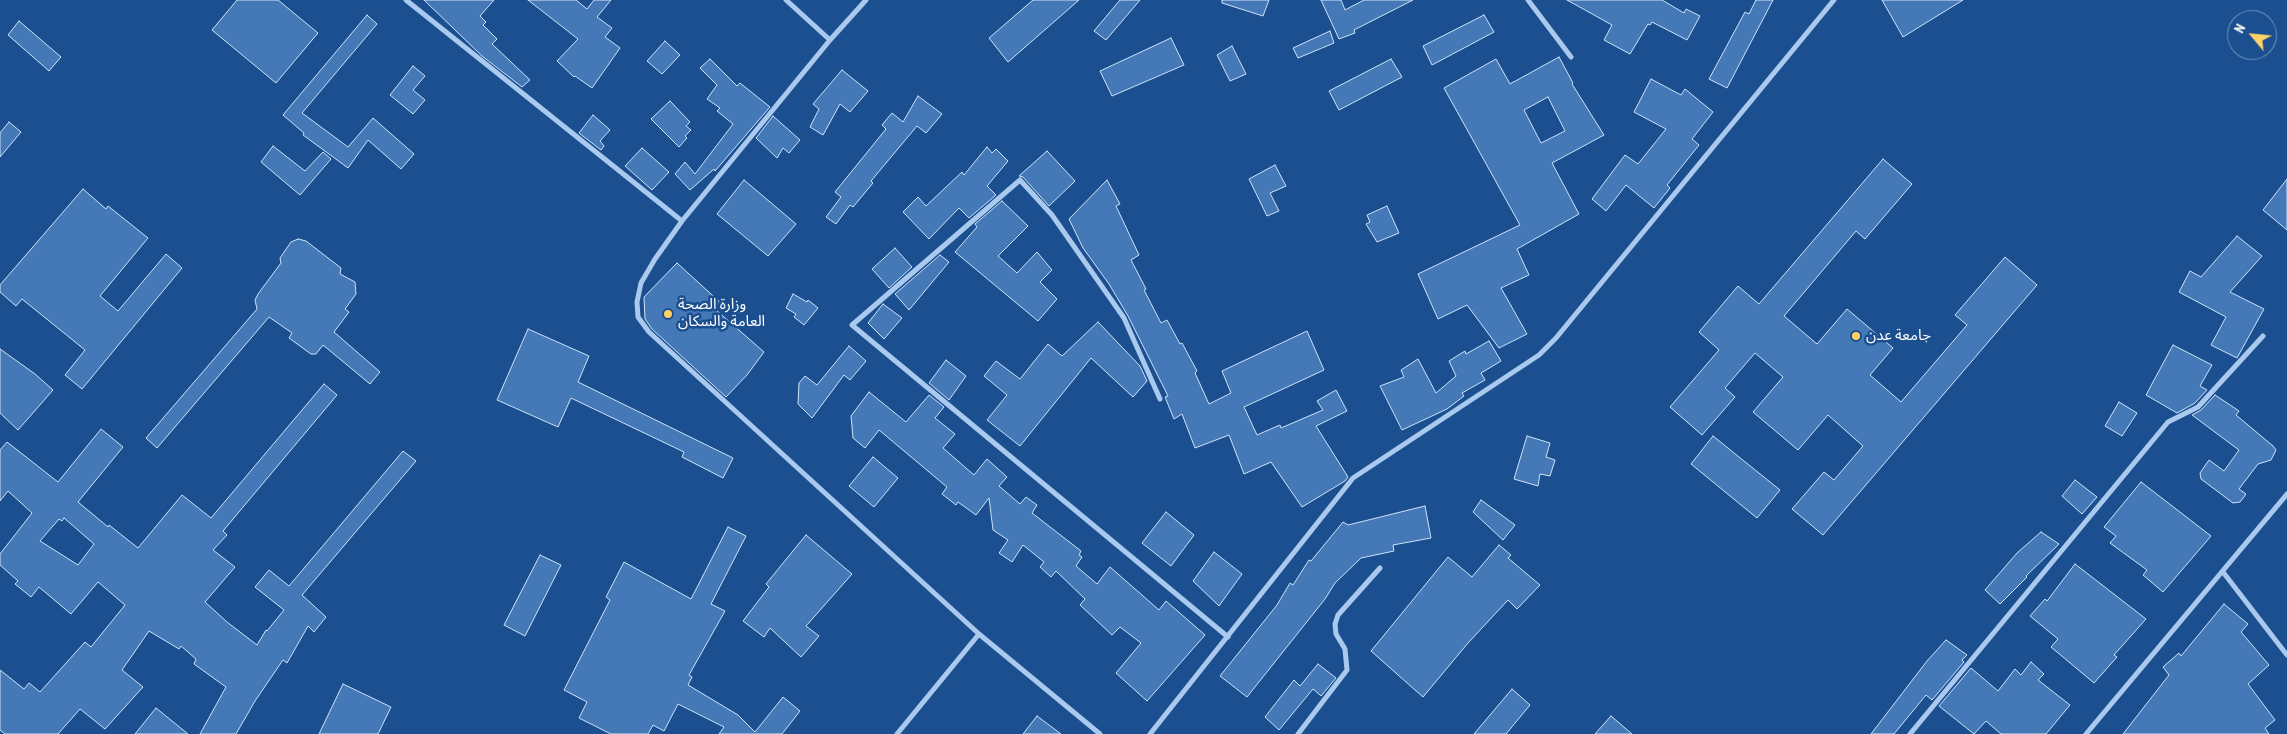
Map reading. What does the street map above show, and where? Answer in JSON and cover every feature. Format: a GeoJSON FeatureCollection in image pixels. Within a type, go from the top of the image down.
{"type":"FeatureCollection","features":[{"type":"Feature","properties":{"kind":"street"},"geometry":{"type":"LineString","coordinates":[[406,0],[682,222]]}},
{"type":"Feature","properties":{"kind":"street"},"geometry":{"type":"LineString","coordinates":[[786,0],[830,40]]}},
{"type":"Feature","properties":{"kind":"street"},"geometry":{"type":"LineString","coordinates":[[866,0],[830,40],[654,259],[640,283],[637,302],[638,317],[649,332],[979,634],[1100,734]]}},
{"type":"Feature","properties":{"kind":"street"},"geometry":{"type":"LineString","coordinates":[[1528,0],[1571,57]]}},
{"type":"Feature","properties":{"kind":"street"},"geometry":{"type":"LineString","coordinates":[[1150,734],[1353,478],[1538,355],[1556,338],[1834,0]]}},
{"type":"Feature","properties":{"kind":"street"},"geometry":{"type":"LineString","coordinates":[[1160,399],[1124,318],[1052,215],[1020,180],[852,326],[1228,637]]}},
{"type":"Feature","properties":{"kind":"street"},"geometry":{"type":"LineString","coordinates":[[1910,734],[2168,422],[2198,407],[2263,336]]}},
{"type":"Feature","properties":{"kind":"street"},"geometry":{"type":"LineString","coordinates":[[2086,734],[2092,732],[2287,494]]}},
{"type":"Feature","properties":{"kind":"street"},"geometry":{"type":"LineString","coordinates":[[1298,734],[1347,670],[1345,649],[1336,634],[1335,624],[1338,615],[1380,568]]}},
{"type":"Feature","properties":{"kind":"street"},"geometry":{"type":"LineString","coordinates":[[2223,572],[2287,655]]}},
{"type":"Feature","properties":{"kind":"street"},"geometry":{"type":"LineString","coordinates":[[897,734],[979,634]]}},
{"type":"Feature","properties":{"kind":"building"},"geometry":{"type":"Polygon","coordinates":[[[237,0],[278,0],[318,33],[276,83],[212,30],[237,0]]]}},
{"type":"Feature","properties":{"kind":"building"},"geometry":{"type":"Polygon","coordinates":[[[424,0],[494,0],[480,16],[486,22],[483,25],[497,39],[492,44],[530,80],[522,87],[482,56],[424,0]]]}},
{"type":"Feature","properties":{"kind":"building"},"geometry":{"type":"Polygon","coordinates":[[[528,0],[576,0],[587,9],[594,0],[611,0],[597,17],[612,28],[605,37],[620,48],[592,88],[574,77],[557,61],[578,39],[528,0]]]}},
{"type":"Feature","properties":{"kind":"building"},"geometry":{"type":"Polygon","coordinates":[[[1033,0],[1079,0],[1008,62],[989,38],[1033,0]]]}},
{"type":"Feature","properties":{"kind":"building"},"geometry":{"type":"Polygon","coordinates":[[[1120,0],[1140,0],[1106,40],[1094,31],[1120,0]]]}},
{"type":"Feature","properties":{"kind":"building"},"geometry":{"type":"Polygon","coordinates":[[[1222,0],[1269,0],[1263,16],[1222,3],[1222,0]]]}},
{"type":"Feature","properties":{"kind":"building"},"geometry":{"type":"Polygon","coordinates":[[[1321,0],[1341,0],[1345,10],[1364,0],[1413,0],[1354,30],[1355,33],[1339,39],[1321,0]]]}},
{"type":"Feature","properties":{"kind":"building"},"geometry":{"type":"Polygon","coordinates":[[[1567,0],[1662,0],[1684,13],[1686,9],[1700,16],[1687,40],[1652,22],[1650,25],[1648,24],[1630,54],[1604,40],[1612,25],[1567,0]]]}},
{"type":"Feature","properties":{"kind":"building"},"geometry":{"type":"Polygon","coordinates":[[[1756,0],[1773,0],[1727,88],[1709,79],[1745,12],[1749,14],[1756,0]]]}},
{"type":"Feature","properties":{"kind":"building"},"geometry":{"type":"Polygon","coordinates":[[[1882,0],[1963,0],[1903,37],[1882,0]]]}},
{"type":"Feature","properties":{"kind":"building"},"geometry":{"type":"Polygon","coordinates":[[[367,15],[377,24],[302,113],[348,147],[373,118],[414,154],[401,169],[368,140],[348,168],[303,135],[304,133],[283,115],[367,15]]]}},
{"type":"Feature","properties":{"kind":"building"},"geometry":{"type":"Polygon","coordinates":[[[1484,15],[1494,32],[1432,65],[1423,46],[1484,15]]]}},
{"type":"Feature","properties":{"kind":"building"},"geometry":{"type":"Polygon","coordinates":[[[19,21],[61,57],[49,71],[8,35],[19,21]]]}},
{"type":"Feature","properties":{"kind":"building"},"geometry":{"type":"Polygon","coordinates":[[[1330,31],[1334,43],[1298,58],[1293,48],[1330,31]]]}},
{"type":"Feature","properties":{"kind":"building"},"geometry":{"type":"Polygon","coordinates":[[[1171,38],[1184,65],[1112,96],[1100,71],[1171,38]]]}},
{"type":"Feature","properties":{"kind":"building"},"geometry":{"type":"Polygon","coordinates":[[[665,41],[680,55],[662,74],[647,61],[665,41]]]}},
{"type":"Feature","properties":{"kind":"building"},"geometry":{"type":"Polygon","coordinates":[[[1232,46],[1246,74],[1230,81],[1217,55],[1232,46]]]}},
{"type":"Feature","properties":{"kind":"building"},"geometry":{"type":"Polygon","coordinates":[[[1559,57],[1572,84],[1604,135],[1552,163],[1579,214],[1517,249],[1529,275],[1501,288],[1527,334],[1499,348],[1467,305],[1438,319],[1418,274],[1520,225],[1444,88],[1496,59],[1510,84],[1559,57]],[[1548,97],[1524,110],[1541,143],[1565,131],[1548,97]]]}},
{"type":"Feature","properties":{"kind":"building"},"geometry":{"type":"Polygon","coordinates":[[[710,59],[737,86],[740,83],[770,107],[715,171],[714,169],[690,190],[675,174],[685,162],[695,174],[733,124],[717,111],[720,108],[707,99],[717,85],[700,68],[710,59]]]}},
{"type":"Feature","properties":{"kind":"building"},"geometry":{"type":"Polygon","coordinates":[[[1391,59],[1402,77],[1339,110],[1329,91],[1391,59]]]}},
{"type":"Feature","properties":{"kind":"building"},"geometry":{"type":"Polygon","coordinates":[[[413,66],[425,76],[413,90],[425,100],[413,114],[390,95],[413,66]]]}},
{"type":"Feature","properties":{"kind":"building"},"geometry":{"type":"Polygon","coordinates":[[[842,70],[868,91],[850,112],[840,104],[823,135],[810,127],[819,109],[813,104],[842,70]]]}},
{"type":"Feature","properties":{"kind":"building"},"geometry":{"type":"Polygon","coordinates":[[[1651,79],[1681,95],[1685,89],[1713,112],[1692,139],[1699,145],[1667,185],[1670,188],[1654,208],[1626,185],[1606,211],[1592,199],[1625,155],[1638,164],[1666,129],[1634,112],[1651,79]]]}},
{"type":"Feature","properties":{"kind":"building"},"geometry":{"type":"Polygon","coordinates":[[[918,96],[942,114],[926,133],[917,126],[871,181],[873,183],[853,207],[850,205],[836,224],[826,217],[841,197],[835,192],[886,129],[882,125],[892,113],[903,122],[918,96]]]}},
{"type":"Feature","properties":{"kind":"building"},"geometry":{"type":"Polygon","coordinates":[[[670,101],[690,122],[686,126],[691,130],[679,147],[651,119],[670,101]]]}},
{"type":"Feature","properties":{"kind":"building"},"geometry":{"type":"Polygon","coordinates":[[[593,115],[610,130],[600,141],[604,146],[601,150],[579,133],[593,115]]]}},
{"type":"Feature","properties":{"kind":"building"},"geometry":{"type":"Polygon","coordinates":[[[773,116],[800,140],[789,153],[783,148],[777,158],[756,138],[773,116]]]}},
{"type":"Feature","properties":{"kind":"building"},"geometry":{"type":"Polygon","coordinates":[[[9,122],[21,132],[0,157],[0,133],[9,122]]]}},
{"type":"Feature","properties":{"kind":"building"},"geometry":{"type":"Polygon","coordinates":[[[273,146],[305,171],[323,152],[331,159],[300,195],[261,162],[273,146]]]}},
{"type":"Feature","properties":{"kind":"building"},"geometry":{"type":"Polygon","coordinates":[[[987,147],[992,153],[996,149],[1008,161],[987,186],[996,195],[969,218],[959,208],[929,239],[903,212],[918,197],[926,206],[962,172],[964,175],[987,147]]]}},
{"type":"Feature","properties":{"kind":"building"},"geometry":{"type":"Polygon","coordinates":[[[642,148],[669,172],[652,190],[625,166],[642,148]]]}},
{"type":"Feature","properties":{"kind":"building"},"geometry":{"type":"Polygon","coordinates":[[[1047,151],[1075,181],[1049,206],[1023,177],[1019,176],[1047,151]]]}},
{"type":"Feature","properties":{"kind":"building"},"geometry":{"type":"Polygon","coordinates":[[[1883,159],[1912,184],[1865,239],[1856,231],[1784,316],[1817,344],[1847,309],[1893,348],[1870,375],[1901,402],[1967,325],[1955,315],[2005,257],[2037,285],[1823,535],[1792,509],[1824,472],[1834,480],[1863,446],[1828,415],[1798,450],[1753,412],[1783,377],[1755,353],[1725,388],[1735,397],[1702,435],[1670,407],[1719,350],[1699,332],[1738,286],[1759,304],[1883,159]]]}},
{"type":"Feature","properties":{"kind":"building"},"geometry":{"type":"Polygon","coordinates":[[[1275,165],[1286,186],[1270,193],[1279,211],[1267,216],[1249,179],[1275,165]]]}},
{"type":"Feature","properties":{"kind":"building"},"geometry":{"type":"Polygon","coordinates":[[[2287,179],[2287,230],[2263,210],[2287,179]]]}},
{"type":"Feature","properties":{"kind":"building"},"geometry":{"type":"Polygon","coordinates":[[[744,180],[796,224],[768,256],[717,214],[744,180]]]}},
{"type":"Feature","properties":{"kind":"building"},"geometry":{"type":"Polygon","coordinates":[[[1107,180],[1120,204],[1116,206],[1139,255],[1131,260],[1146,289],[1144,290],[1161,323],[1167,320],[1180,344],[1182,343],[1197,371],[1195,373],[1209,404],[1231,393],[1222,371],[1307,331],[1324,370],[1244,407],[1257,435],[1280,425],[1281,428],[1323,410],[1317,401],[1336,390],[1347,411],[1316,426],[1348,477],[1345,481],[1302,507],[1271,462],[1244,474],[1229,435],[1195,448],[1182,414],[1174,419],[1165,397],[1168,396],[1128,316],[1109,284],[1083,248],[1069,219],[1107,180]]]}},
{"type":"Feature","properties":{"kind":"building"},"geometry":{"type":"Polygon","coordinates":[[[83,189],[106,209],[108,206],[148,238],[100,296],[118,311],[166,254],[182,268],[82,389],[65,375],[85,350],[22,299],[16,306],[0,292],[0,285],[83,189]]]}},
{"type":"Feature","properties":{"kind":"building"},"geometry":{"type":"Polygon","coordinates":[[[1002,201],[1028,226],[998,256],[1017,273],[1037,252],[1052,270],[1040,282],[1057,299],[1038,321],[955,252],[977,227],[975,224],[1002,201]]]}},
{"type":"Feature","properties":{"kind":"building"},"geometry":{"type":"Polygon","coordinates":[[[1387,206],[1399,233],[1377,242],[1366,224],[1370,222],[1367,215],[1387,206]]]}},
{"type":"Feature","properties":{"kind":"building"},"geometry":{"type":"Polygon","coordinates":[[[2237,236],[2262,256],[2230,292],[2264,309],[2237,358],[2211,345],[2226,317],[2179,292],[2190,271],[2201,277],[2237,236]]]}},
{"type":"Feature","properties":{"kind":"building"},"geometry":{"type":"Polygon","coordinates":[[[298,239],[306,241],[341,268],[340,274],[355,282],[356,294],[345,309],[349,312],[334,332],[380,372],[370,384],[323,345],[316,354],[311,354],[289,338],[292,333],[269,317],[157,448],[146,438],[257,309],[255,300],[258,294],[281,263],[280,258],[291,242],[298,239]]]}},
{"type":"Feature","properties":{"kind":"building"},"geometry":{"type":"Polygon","coordinates":[[[895,248],[912,267],[889,288],[872,269],[895,248]]]}},
{"type":"Feature","properties":{"kind":"building"},"geometry":{"type":"Polygon","coordinates":[[[940,255],[949,262],[909,310],[895,294],[940,255]]]}},
{"type":"Feature","properties":{"kind":"building"},"geometry":{"type":"Polygon","coordinates":[[[677,263],[722,304],[716,310],[764,352],[747,375],[726,397],[652,329],[645,319],[644,297],[677,263]]]}},
{"type":"Feature","properties":{"kind":"building"},"geometry":{"type":"Polygon","coordinates":[[[793,294],[807,302],[808,300],[818,308],[804,325],[794,317],[796,314],[786,308],[793,294]]]}},
{"type":"Feature","properties":{"kind":"building"},"geometry":{"type":"Polygon","coordinates":[[[883,304],[902,318],[884,339],[868,323],[883,304]]]}},
{"type":"Feature","properties":{"kind":"building"},"geometry":{"type":"Polygon","coordinates":[[[1098,322],[1140,366],[1147,381],[1133,397],[1091,358],[1020,446],[987,420],[1007,395],[984,376],[996,361],[1020,379],[1048,344],[1062,356],[1098,322]]]}},
{"type":"Feature","properties":{"kind":"building"},"geometry":{"type":"Polygon","coordinates":[[[528,329],[589,356],[578,382],[733,458],[723,478],[682,457],[684,452],[571,398],[558,427],[497,400],[528,329]]]}},
{"type":"Feature","properties":{"kind":"building"},"geometry":{"type":"Polygon","coordinates":[[[1489,341],[1501,361],[1481,373],[1485,380],[1462,393],[1464,396],[1447,409],[1402,430],[1380,386],[1404,377],[1401,370],[1418,359],[1436,393],[1456,376],[1449,361],[1465,351],[1466,354],[1489,341]]]}},
{"type":"Feature","properties":{"kind":"building"},"geometry":{"type":"Polygon","coordinates":[[[2173,345],[2212,365],[2200,386],[2207,390],[2195,403],[2177,413],[2146,395],[2173,345]]]}},
{"type":"Feature","properties":{"kind":"building"},"geometry":{"type":"Polygon","coordinates":[[[849,346],[866,361],[850,380],[844,375],[812,418],[798,404],[799,383],[805,376],[817,385],[849,346]]]}},
{"type":"Feature","properties":{"kind":"building"},"geometry":{"type":"Polygon","coordinates":[[[0,349],[35,374],[53,390],[18,430],[0,413],[0,349]]]}},
{"type":"Feature","properties":{"kind":"building"},"geometry":{"type":"Polygon","coordinates":[[[946,360],[966,376],[949,400],[929,383],[946,360]]]}},
{"type":"Feature","properties":{"kind":"building"},"geometry":{"type":"Polygon","coordinates":[[[324,384],[337,395],[223,531],[227,535],[213,550],[235,567],[205,602],[257,645],[266,630],[284,610],[255,587],[269,570],[289,586],[403,451],[416,461],[302,595],[326,617],[314,632],[308,626],[287,663],[283,660],[255,701],[236,734],[200,734],[226,687],[194,664],[196,659],[181,646],[179,649],[149,631],[122,670],[143,687],[105,729],[80,709],[58,734],[5,734],[0,730],[0,670],[24,689],[29,683],[40,692],[85,642],[91,647],[125,605],[98,582],[71,614],[39,587],[31,597],[15,584],[18,581],[0,565],[0,554],[32,513],[8,491],[0,501],[0,450],[7,442],[58,482],[101,429],[123,447],[78,502],[108,527],[109,525],[138,548],[182,495],[211,518],[324,384]],[[64,518],[62,521],[59,519],[40,541],[78,565],[94,544],[64,518]]]}},
{"type":"Feature","properties":{"kind":"building"},"geometry":{"type":"Polygon","coordinates":[[[869,392],[906,422],[929,395],[944,407],[935,418],[955,434],[943,448],[974,475],[987,459],[1007,477],[999,486],[1020,504],[1026,497],[1037,505],[1032,513],[1081,551],[1079,555],[1082,557],[1076,566],[1097,584],[1110,567],[1159,610],[1166,601],[1205,635],[1147,701],[1116,673],[1141,643],[1120,627],[1112,635],[1080,605],[1085,599],[1056,571],[1051,577],[1040,567],[1044,562],[1023,545],[1012,562],[999,553],[1008,540],[993,530],[989,498],[976,515],[958,502],[956,505],[942,494],[947,487],[879,430],[865,448],[853,438],[851,416],[869,392]]]}},
{"type":"Feature","properties":{"kind":"building"},"geometry":{"type":"Polygon","coordinates":[[[2215,395],[2239,411],[2236,415],[2276,450],[2271,460],[2258,464],[2239,489],[2246,494],[2240,502],[2233,503],[2201,479],[2200,473],[2209,460],[2224,471],[2239,450],[2192,415],[2201,410],[2215,395]]]}},
{"type":"Feature","properties":{"kind":"building"},"geometry":{"type":"Polygon","coordinates":[[[2119,402],[2137,413],[2122,436],[2105,426],[2119,402]]]}},
{"type":"Feature","properties":{"kind":"building"},"geometry":{"type":"Polygon","coordinates":[[[1527,436],[1550,443],[1546,457],[1555,460],[1550,476],[1540,474],[1538,486],[1514,479],[1527,436]]]}},
{"type":"Feature","properties":{"kind":"building"},"geometry":{"type":"Polygon","coordinates":[[[1713,436],[1780,490],[1757,518],[1691,464],[1713,436]]]}},
{"type":"Feature","properties":{"kind":"building"},"geometry":{"type":"Polygon","coordinates":[[[873,457],[898,478],[874,507],[849,486],[873,457]]]}},
{"type":"Feature","properties":{"kind":"building"},"geometry":{"type":"Polygon","coordinates":[[[2075,480],[2097,497],[2082,514],[2062,496],[2075,480]]]}},
{"type":"Feature","properties":{"kind":"building"},"geometry":{"type":"Polygon","coordinates":[[[2141,482],[2211,536],[2163,592],[2143,575],[2147,570],[2110,543],[2116,536],[2104,527],[2141,482]]]}},
{"type":"Feature","properties":{"kind":"building"},"geometry":{"type":"Polygon","coordinates":[[[1481,500],[1515,525],[1503,540],[1473,512],[1481,500]]]}},
{"type":"Feature","properties":{"kind":"building"},"geometry":{"type":"Polygon","coordinates":[[[1425,506],[1431,538],[1393,545],[1394,551],[1361,558],[1335,583],[1325,599],[1247,697],[1220,676],[1277,605],[1290,583],[1293,585],[1309,560],[1311,561],[1343,522],[1348,525],[1425,506]]]}},
{"type":"Feature","properties":{"kind":"building"},"geometry":{"type":"Polygon","coordinates":[[[1166,512],[1194,535],[1171,566],[1142,543],[1166,512]]]}},
{"type":"Feature","properties":{"kind":"building"},"geometry":{"type":"Polygon","coordinates":[[[728,527],[746,536],[711,604],[725,611],[689,675],[692,677],[688,685],[738,715],[755,732],[783,697],[800,711],[782,734],[719,734],[724,727],[678,704],[664,731],[653,725],[648,734],[611,734],[579,718],[587,702],[564,690],[610,600],[606,597],[624,562],[691,599],[728,527]]]}},
{"type":"Feature","properties":{"kind":"building"},"geometry":{"type":"Polygon","coordinates":[[[2041,532],[2059,544],[2000,604],[1985,590],[2017,553],[2041,532]]]}},
{"type":"Feature","properties":{"kind":"building"},"geometry":{"type":"Polygon","coordinates":[[[806,535],[852,574],[806,626],[819,636],[801,657],[770,628],[764,637],[743,621],[769,587],[766,584],[806,535]]]}},
{"type":"Feature","properties":{"kind":"building"},"geometry":{"type":"Polygon","coordinates":[[[1499,545],[1511,555],[1508,558],[1540,585],[1517,609],[1508,600],[1468,643],[1423,697],[1371,651],[1448,557],[1472,577],[1499,545]]]}},
{"type":"Feature","properties":{"kind":"building"},"geometry":{"type":"Polygon","coordinates":[[[1214,552],[1242,574],[1219,606],[1193,581],[1214,552]]]}},
{"type":"Feature","properties":{"kind":"building"},"geometry":{"type":"Polygon","coordinates":[[[540,555],[561,565],[525,636],[504,625],[540,555]]]}},
{"type":"Feature","properties":{"kind":"building"},"geometry":{"type":"Polygon","coordinates":[[[2075,564],[2146,619],[2114,655],[2117,657],[2094,683],[2051,647],[2058,639],[2030,616],[2045,599],[2047,601],[2075,564]]]}},
{"type":"Feature","properties":{"kind":"building"},"geometry":{"type":"Polygon","coordinates":[[[2224,604],[2248,624],[2241,632],[2269,665],[2248,684],[2275,720],[2265,728],[2269,734],[2123,734],[2169,675],[2163,667],[2179,653],[2181,656],[2224,604]]]}},
{"type":"Feature","properties":{"kind":"building"},"geometry":{"type":"Polygon","coordinates":[[[1946,640],[1967,655],[1962,660],[1964,662],[1932,700],[1926,695],[1894,734],[1871,734],[1927,661],[1946,640]]]}},
{"type":"Feature","properties":{"kind":"building"},"geometry":{"type":"Polygon","coordinates":[[[2031,662],[2044,674],[2038,680],[2070,705],[2046,734],[2001,734],[1986,721],[1974,734],[1939,706],[1971,668],[1998,691],[2015,669],[2021,675],[2031,662]]]}},
{"type":"Feature","properties":{"kind":"building"},"geometry":{"type":"Polygon","coordinates":[[[1318,664],[1336,678],[1321,696],[1313,689],[1279,730],[1265,717],[1294,680],[1300,686],[1318,664]]]}},
{"type":"Feature","properties":{"kind":"building"},"geometry":{"type":"Polygon","coordinates":[[[343,684],[391,707],[378,734],[319,734],[343,684]]]}},
{"type":"Feature","properties":{"kind":"building"},"geometry":{"type":"Polygon","coordinates":[[[1512,689],[1530,705],[1506,734],[1474,734],[1512,689]]]}},
{"type":"Feature","properties":{"kind":"building"},"geometry":{"type":"Polygon","coordinates":[[[156,708],[188,734],[135,734],[156,708]]]}},
{"type":"Feature","properties":{"kind":"building"},"geometry":{"type":"Polygon","coordinates":[[[1037,716],[1061,734],[1023,734],[1037,716]]]}},
{"type":"Feature","properties":{"kind":"building"},"geometry":{"type":"Polygon","coordinates":[[[1611,716],[1632,734],[1595,734],[1611,716]]]}},
{"type":"Feature","properties":{"kind":"place","name":"وزارة الصحة العامة والسكان"},"geometry":{"type":"Point","coordinates":[668,314]}},
{"type":"Feature","properties":{"kind":"place","name":"جامعة عدن"},"geometry":{"type":"Point","coordinates":[1856,336]}}]}
